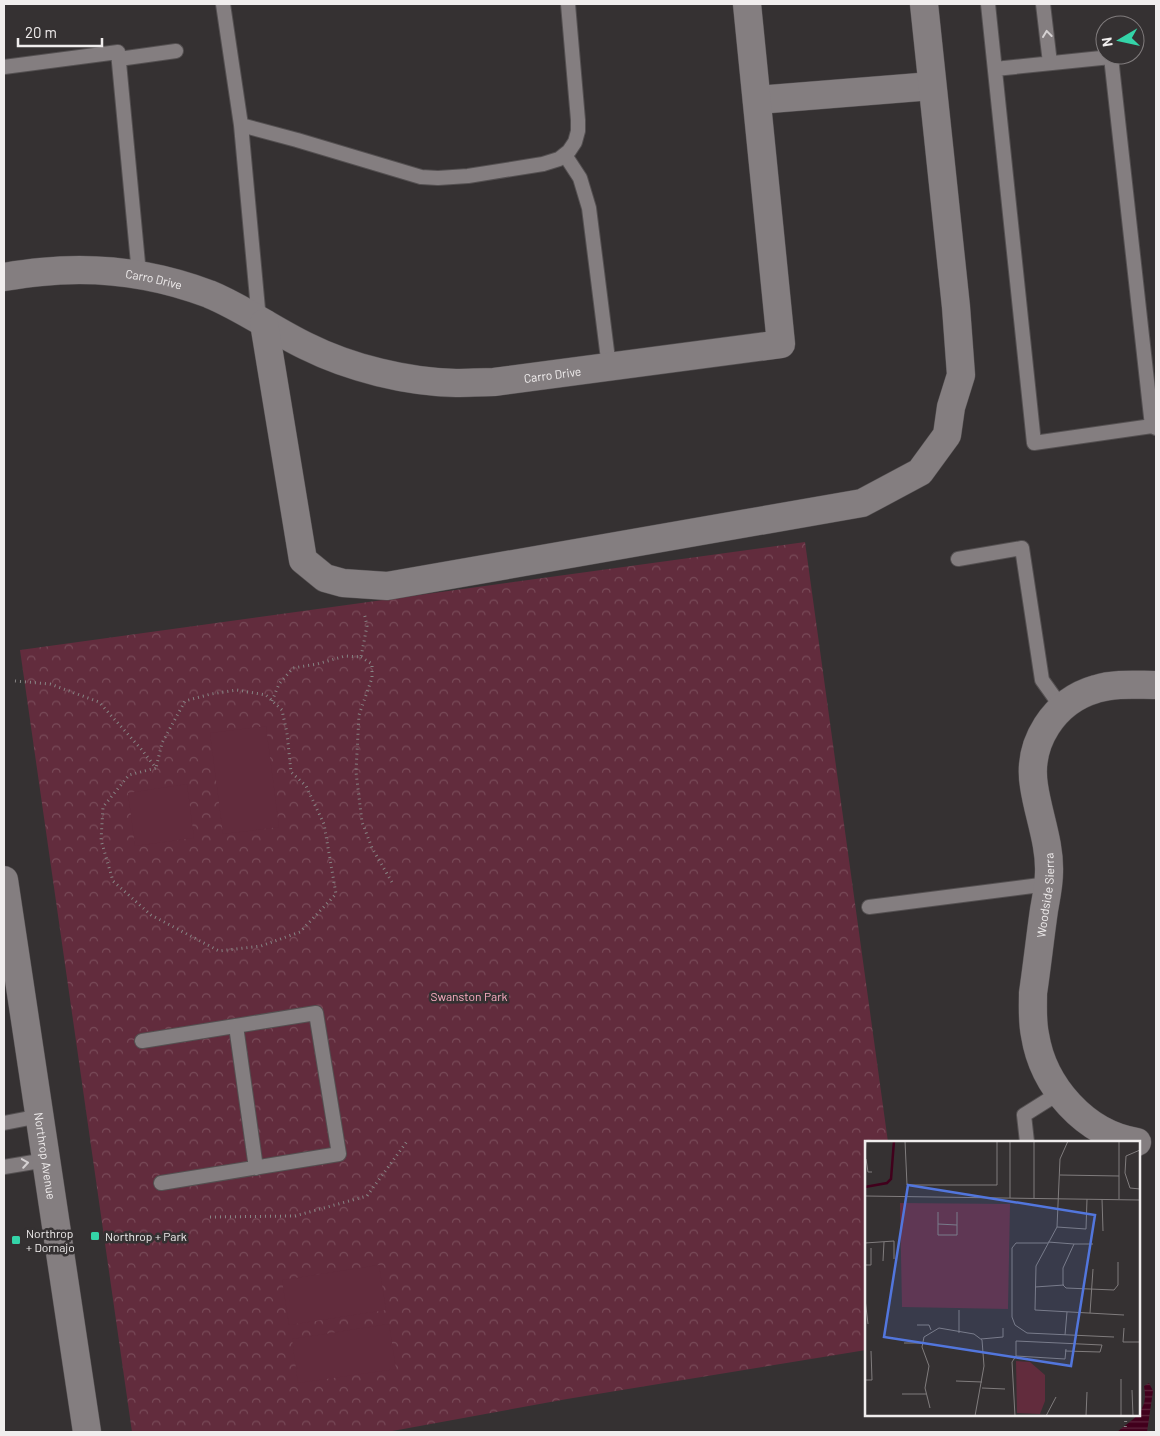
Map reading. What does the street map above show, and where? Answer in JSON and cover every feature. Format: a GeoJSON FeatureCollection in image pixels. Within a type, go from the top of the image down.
{"type":"FeatureCollection","features":[{"type":"Feature","properties":{"kind":"street","name":"Carro Drive"},"geometry":{"type":"LineString","coordinates":[[4,277],[42,272],[91,270],[139,274],[208,294],[307,347],[360,368],[416,380],[455,383],[494,382],[781,344],[747,4]]}},
{"type":"Feature","properties":{"kind":"street"},"geometry":{"type":"LineString","coordinates":[[262,322],[302,560],[325,578],[358,585],[387,586],[862,503],[920,472],[947,435],[961,375],[956,307],[924,4]]}},
{"type":"Feature","properties":{"kind":"street"},"geometry":{"type":"LineString","coordinates":[[757,100],[932,86]]}},
{"type":"Feature","properties":{"kind":"street","name":"Woodside Sierra"},"geometry":{"type":"LineString","coordinates":[[1134,1141],[1100,1130],[1075,1111],[1059,1093],[1045,1069],[1035,1037],[1032,1013],[1033,993],[1049,873],[1047,852],[1034,784],[1033,766],[1039,740],[1045,727],[1054,715],[1073,698],[1095,689],[1114,685],[1156,685]]}},
{"type":"Feature","properties":{"kind":"street","name":"Northrop Avenue"},"geometry":{"type":"LineString","coordinates":[[4,880],[87,1432]]}},
{"type":"Feature","properties":{"kind":"street","name":"Woodside Sierra"},"geometry":{"type":"LineString","coordinates":[[1140,1142],[1156,1144]]}},
{"type":"Feature","properties":{"kind":"lane"},"geometry":{"type":"LineString","coordinates":[[223,4],[241,125],[262,322]]}},
{"type":"Feature","properties":{"kind":"lane"},"geometry":{"type":"LineString","coordinates":[[241,125],[421,177],[468,176],[543,164],[565,155],[575,142],[578,131],[568,4]]}},
{"type":"Feature","properties":{"kind":"lane"},"geometry":{"type":"LineString","coordinates":[[988,4],[994,69],[1034,444],[1154,427],[1111,57],[994,69]]}},
{"type":"Feature","properties":{"kind":"lane"},"geometry":{"type":"LineString","coordinates":[[1043,4],[1050,63]]}},
{"type":"Feature","properties":{"kind":"lane"},"geometry":{"type":"LineString","coordinates":[[119,59],[176,51]]}},
{"type":"Feature","properties":{"kind":"lane"},"geometry":{"type":"LineString","coordinates":[[4,67],[118,52],[139,274]]}},
{"type":"Feature","properties":{"kind":"lane"},"geometry":{"type":"LineString","coordinates":[[565,155],[580,178],[590,208],[608,367]]}},
{"type":"Feature","properties":{"kind":"lane"},"geometry":{"type":"LineString","coordinates":[[958,559],[1022,548],[1042,680],[1062,708]]}},
{"type":"Feature","properties":{"kind":"lane"},"geometry":{"type":"LineString","coordinates":[[869,907],[1048,884]]}},
{"type":"Feature","properties":{"kind":"lane"},"geometry":{"type":"LineString","coordinates":[[142,1041],[316,1013],[339,1154],[161,1182]]}},
{"type":"Feature","properties":{"kind":"lane"},"geometry":{"type":"LineString","coordinates":[[236,1026],[256,1168]]}},
{"type":"Feature","properties":{"kind":"lane"},"geometry":{"type":"LineString","coordinates":[[1027,1141],[1024,1115],[1059,1093]]}},
{"type":"Feature","properties":{"kind":"lane"},"geometry":{"type":"LineString","coordinates":[[4,1123],[40,1116]]}},
{"type":"Feature","properties":{"kind":"lane"},"geometry":{"type":"LineString","coordinates":[[4,1166],[46,1160]]}},
{"type":"Feature","properties":{"kind":"path"},"geometry":{"type":"LineString","coordinates":[[358,585],[367,626],[362,657]]}},
{"type":"Feature","properties":{"kind":"path"},"geometry":{"type":"LineString","coordinates":[[272,701],[279,684],[293,668],[345,656],[362,657],[372,664],[372,678],[360,715],[356,772],[362,822],[372,848],[393,884]]}},
{"type":"Feature","properties":{"kind":"path"},"geometry":{"type":"LineString","coordinates":[[15,681],[50,684],[99,702],[156,768]]}},
{"type":"Feature","properties":{"kind":"path"},"geometry":{"type":"LineString","coordinates":[[237,690],[266,695],[282,710],[287,732],[291,772],[306,786],[324,824],[336,894],[300,932],[261,946],[219,951],[151,914],[113,881],[101,840],[103,807],[129,775],[156,768],[162,743],[185,701],[237,690]]}},
{"type":"Feature","properties":{"kind":"path"},"geometry":{"type":"LineString","coordinates":[[210,1218],[295,1216],[367,1196],[408,1140]]}},
{"type":"Feature","properties":{"kind":"path"},"geometry":{"type":"LineString","coordinates":[[1125,1432],[1126,1416]]}},
{"type":"Feature","properties":{"kind":"green space","name":"Swanston Park"},"geometry":{"type":"Polygon","coordinates":[[[805,542],[888,1141],[865,1141],[865,1350],[567,1399],[387,1432],[132,1432],[20,650],[805,542]]]}},
{"type":"Feature","properties":{"kind":"green space"},"geometry":{"type":"Polygon","coordinates":[[[266,726],[279,827],[223,834],[210,733],[266,726]]]}},
{"type":"Feature","properties":{"kind":"green space"},"geometry":{"type":"Polygon","coordinates":[[[187,784],[194,838],[135,846],[128,793],[187,784]]]}},
{"type":"Feature","properties":{"kind":"green space"},"geometry":{"type":"Polygon","coordinates":[[[379,1265],[386,1310],[289,1325],[282,1280],[379,1265]]]}},
{"type":"Feature","properties":{"kind":"green space"},"geometry":{"type":"Polygon","coordinates":[[[389,1324],[396,1369],[298,1383],[292,1339],[389,1324]]]}},
{"type":"Feature","properties":{"kind":"shaded area"},"geometry":{"type":"Polygon","coordinates":[[[1149,1383],[1153,1391],[1147,1432],[1117,1432],[1136,1416],[1140,1416],[1145,1395],[1144,1386],[1149,1383]]]}},
{"type":"Feature","properties":{"kind":"place","name":"Northrop + Park"},"geometry":{"type":"Point","coordinates":[95,1236]}},
{"type":"Feature","properties":{"kind":"place","name":"Northrop + Dornajo"},"geometry":{"type":"Point","coordinates":[16,1240]}}]}
